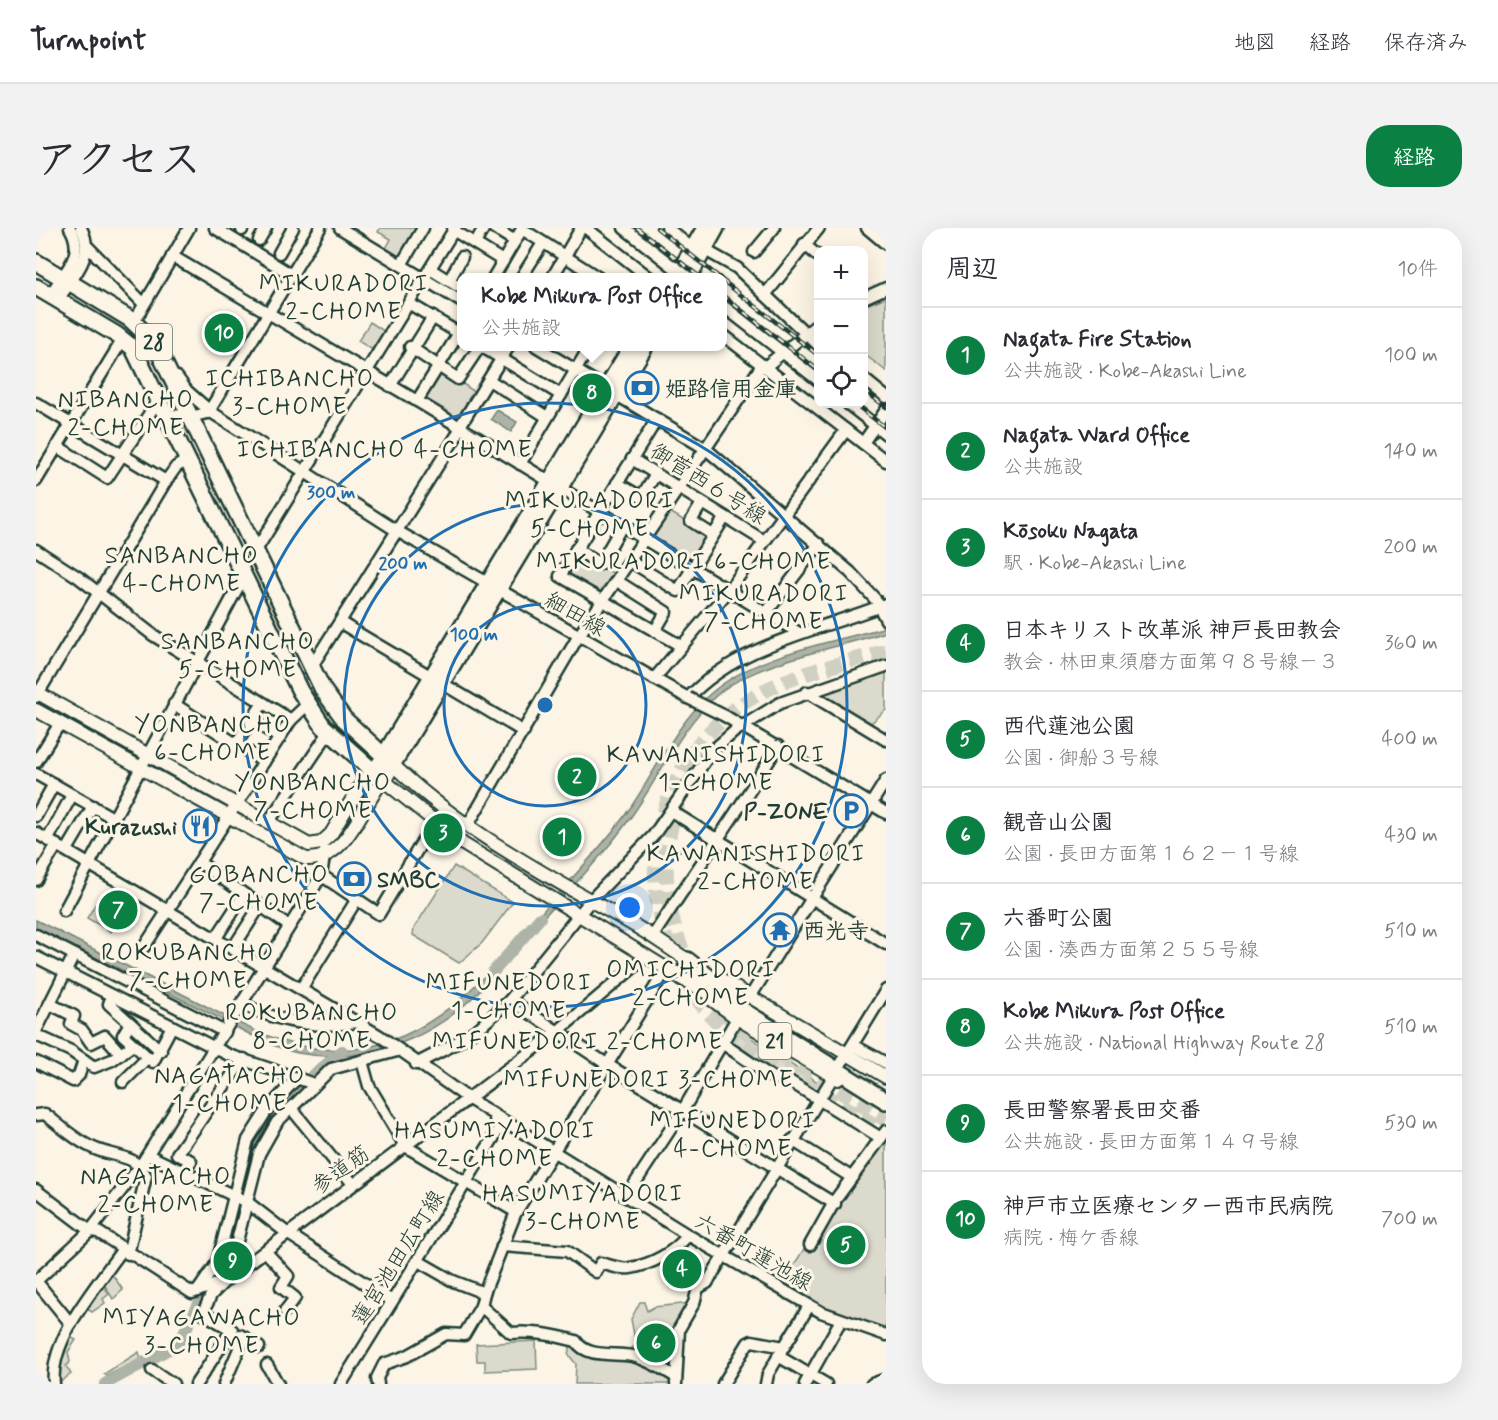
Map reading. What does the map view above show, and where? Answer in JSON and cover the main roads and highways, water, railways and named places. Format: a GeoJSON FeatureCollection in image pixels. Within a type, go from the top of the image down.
{"type":"FeatureCollection","features":[{"type":"Feature","properties":{"kind":"highway"},"geometry":{"type":"LineString","coordinates":[[699,249],[705,228]]}},
{"type":"Feature","properties":{"kind":"highway"},"geometry":{"type":"LineString","coordinates":[[685,273],[699,249],[716,228]]}},
{"type":"Feature","properties":{"kind":"highway","name":"28"},"geometry":{"type":"LineString","coordinates":[[36,262],[134,322],[149,336],[162,357],[323,690],[344,719],[388,761]]}},
{"type":"Feature","properties":{"kind":"highway","name":"28"},"geometry":{"type":"LineString","coordinates":[[36,286],[123,339],[137,354],[308,704],[329,732],[378,776]]}},
{"type":"Feature","properties":{"kind":"highway"},"geometry":{"type":"LineString","coordinates":[[378,776],[610,391],[630,351]]}},
{"type":"Feature","properties":{"kind":"highway"},"geometry":{"type":"LineString","coordinates":[[610,391],[641,351]]}},
{"type":"Feature","properties":{"kind":"highway"},"geometry":{"type":"LineString","coordinates":[[687,960],[741,1002],[886,1089]]}},
{"type":"Feature","properties":{"kind":"highway"},"geometry":{"type":"LineString","coordinates":[[672,971],[843,1062],[886,1101]]}},
{"type":"Feature","properties":{"kind":"main road"},"geometry":{"type":"LineString","coordinates":[[37,694],[146,754],[301,857],[324,858],[342,843],[371,795],[378,776]]}},
{"type":"Feature","properties":{"kind":"main road"},"geometry":{"type":"LineString","coordinates":[[36,710],[140,766],[232,810],[268,823],[309,845],[326,839],[378,776]]}},
{"type":"Feature","properties":{"kind":"main road","name":"21"},"geometry":{"type":"LineString","coordinates":[[388,761],[490,842],[653,936],[687,960],[750,997],[843,1062],[886,1109]]}},
{"type":"Feature","properties":{"kind":"main road","name":"21"},"geometry":{"type":"LineString","coordinates":[[378,776],[463,844],[672,971],[737,1018],[843,1062],[886,1077]]}},
{"type":"Feature","properties":{"kind":"waterway"},"geometry":{"type":"LineString","coordinates":[[493,972],[540,918]]}},
{"type":"Feature","properties":{"kind":"waterway"},"geometry":{"type":"LineString","coordinates":[[105,1384],[178,1344],[227,1250],[251,1153],[263,1129],[301,1086],[342,1051]]}},
{"type":"Feature","properties":{"kind":"tunnel"},"geometry":{"type":"LineString","coordinates":[[886,651],[775,685],[742,704],[708,734],[683,769],[665,808],[657,850],[656,892],[665,934],[681,975],[707,1011],[725,1029],[768,1062],[886,1133]]}},
{"type":"Feature","properties":{"kind":"tunnel"},"geometry":{"type":"LineString","coordinates":[[679,800],[668,842],[667,884],[674,925],[689,965]]}},
{"type":"Feature","properties":{"kind":"tunnel"},"geometry":{"type":"LineString","coordinates":[[724,1013],[754,1038],[886,1120]]}},
{"type":"Feature","properties":{"kind":"railway"},"geometry":{"type":"LineString","coordinates":[[637,228],[695,273]]}},
{"type":"Feature","properties":{"kind":"railway"},"geometry":{"type":"LineString","coordinates":[[657,228],[714,273]]}},
{"type":"Feature","properties":{"kind":"railway"},"geometry":{"type":"LineString","coordinates":[[727,284],[817,354]]}},
{"type":"Feature","properties":{"kind":"railway"},"geometry":{"type":"LineString","coordinates":[[727,299],[814,367]]}},
{"type":"Feature","properties":{"kind":"railway"},"geometry":{"type":"LineString","coordinates":[[868,393],[886,407]]}},
{"type":"Feature","properties":{"kind":"railway"},"geometry":{"type":"LineString","coordinates":[[860,408],[886,428]]}},
{"type":"Feature","properties":{"kind":"place","name":"神戸市立医療センター西市民病院"},"geometry":{"type":"Point","coordinates":[224,333]}},
{"type":"Feature","properties":{"kind":"place","name":"姫路信用金庫"},"geometry":{"type":"Point","coordinates":[642,388]}},
{"type":"Feature","properties":{"kind":"place","name":"Kobe Mikura Post Office"},"geometry":{"type":"Point","coordinates":[592,393]}},
{"type":"Feature","properties":{"kind":"place","name":"Nagata Ward Office"},"geometry":{"type":"Point","coordinates":[577,777]}},
{"type":"Feature","properties":{"kind":"place","name":"P-ZONE"},"geometry":{"type":"Point","coordinates":[851,811]}},
{"type":"Feature","properties":{"kind":"place","name":"Kurazushi"},"geometry":{"type":"Point","coordinates":[200,826]}},
{"type":"Feature","properties":{"kind":"place","name":"Kōsoku Nagata"},"geometry":{"type":"Point","coordinates":[443,833]}},
{"type":"Feature","properties":{"kind":"place","name":"Nagata Fire Station"},"geometry":{"type":"Point","coordinates":[562,837]}},
{"type":"Feature","properties":{"kind":"place","name":"SMBC"},"geometry":{"type":"Point","coordinates":[354,879]}},
{"type":"Feature","properties":{"kind":"place","name":"六番町公園"},"geometry":{"type":"Point","coordinates":[118,910]}},
{"type":"Feature","properties":{"kind":"place","name":"西光寺"},"geometry":{"type":"Point","coordinates":[780,930]}},
{"type":"Feature","properties":{"kind":"place","name":"西代蓮池公園"},"geometry":{"type":"Point","coordinates":[846,1245]}},
{"type":"Feature","properties":{"kind":"place","name":"長田警察署長田交番"},"geometry":{"type":"Point","coordinates":[233,1261]}},
{"type":"Feature","properties":{"kind":"place","name":"日本キリスト改革派 神戸長田教会"},"geometry":{"type":"Point","coordinates":[682,1269]}},
{"type":"Feature","properties":{"kind":"place","name":"観音山公園"},"geometry":{"type":"Point","coordinates":[656,1343]}},
{"type":"Feature","properties":{"kind":"district","name":"MIKURADORI 2-CHOME"},"geometry":{"type":"Point","coordinates":[344,297]}},
{"type":"Feature","properties":{"kind":"district","name":"ICHIBANCHO 3-CHOME"},"geometry":{"type":"Point","coordinates":[290,392]}},
{"type":"Feature","properties":{"kind":"district","name":"NIBANCHO 2-CHOME"},"geometry":{"type":"Point","coordinates":[126,413]}},
{"type":"Feature","properties":{"kind":"district","name":"ICHIBANCHO 4-CHOME"},"geometry":{"type":"Point","coordinates":[385,449]}},
{"type":"Feature","properties":{"kind":"district","name":"MIKURADORI 5-CHOME"},"geometry":{"type":"Point","coordinates":[590,514]}},
{"type":"Feature","properties":{"kind":"district","name":"MIKURADORI 6-CHOME"},"geometry":{"type":"Point","coordinates":[684,561]}},
{"type":"Feature","properties":{"kind":"district","name":"SANBANCHO 4-CHOME"},"geometry":{"type":"Point","coordinates":[182,569]}},
{"type":"Feature","properties":{"kind":"district","name":"MIKURADORI 7-CHOME"},"geometry":{"type":"Point","coordinates":[764,607]}},
{"type":"Feature","properties":{"kind":"district","name":"SANBANCHO 5-CHOME"},"geometry":{"type":"Point","coordinates":[238,655]}},
{"type":"Feature","properties":{"kind":"district","name":"YONBANCHO 6-CHOME"},"geometry":{"type":"Point","coordinates":[213,738]}},
{"type":"Feature","properties":{"kind":"district","name":"KAWANISHIDORI 1-CHOME"},"geometry":{"type":"Point","coordinates":[716,768]}},
{"type":"Feature","properties":{"kind":"district","name":"YONBANCHO 7-CHOME"},"geometry":{"type":"Point","coordinates":[313,796]}},
{"type":"Feature","properties":{"kind":"district","name":"KAWANISHIDORI 2-CHOME"},"geometry":{"type":"Point","coordinates":[756,867]}},
{"type":"Feature","properties":{"kind":"district","name":"GOBANCHO 7-CHOME"},"geometry":{"type":"Point","coordinates":[259,888]}},
{"type":"Feature","properties":{"kind":"district","name":"ROKUBANCHO 7-CHOME"},"geometry":{"type":"Point","coordinates":[188,966]}},
{"type":"Feature","properties":{"kind":"district","name":"OMICHIDORI 2-CHOME"},"geometry":{"type":"Point","coordinates":[691,983]}},
{"type":"Feature","properties":{"kind":"district","name":"MIFUNEDORI 1-CHOME"},"geometry":{"type":"Point","coordinates":[509,996]}},
{"type":"Feature","properties":{"kind":"district","name":"ROKUBANCHO 8-CHOME"},"geometry":{"type":"Point","coordinates":[312,1026]}},
{"type":"Feature","properties":{"kind":"district","name":"MIFUNEDORI 2-CHOME"},"geometry":{"type":"Point","coordinates":[578,1041]}},
{"type":"Feature","properties":{"kind":"district","name":"MIFUNEDORI 3-CHOME"},"geometry":{"type":"Point","coordinates":[649,1079]}},
{"type":"Feature","properties":{"kind":"district","name":"NAGATACHO 1-CHOME"},"geometry":{"type":"Point","coordinates":[230,1089]}},
{"type":"Feature","properties":{"kind":"district","name":"MIFUNEDORI 4-CHOME"},"geometry":{"type":"Point","coordinates":[733,1134]}},
{"type":"Feature","properties":{"kind":"district","name":"HASUMIYADORI 2-CHOME"},"geometry":{"type":"Point","coordinates":[495,1144]}},
{"type":"Feature","properties":{"kind":"district","name":"NAGATACHO 2-CHOME"},"geometry":{"type":"Point","coordinates":[156,1190]}},
{"type":"Feature","properties":{"kind":"district","name":"HASUMIYADORI 3-CHOME"},"geometry":{"type":"Point","coordinates":[583,1207]}},
{"type":"Feature","properties":{"kind":"district","name":"MIYAGAWACHO 3-CHOME"},"geometry":{"type":"Point","coordinates":[202,1331]}}]}
